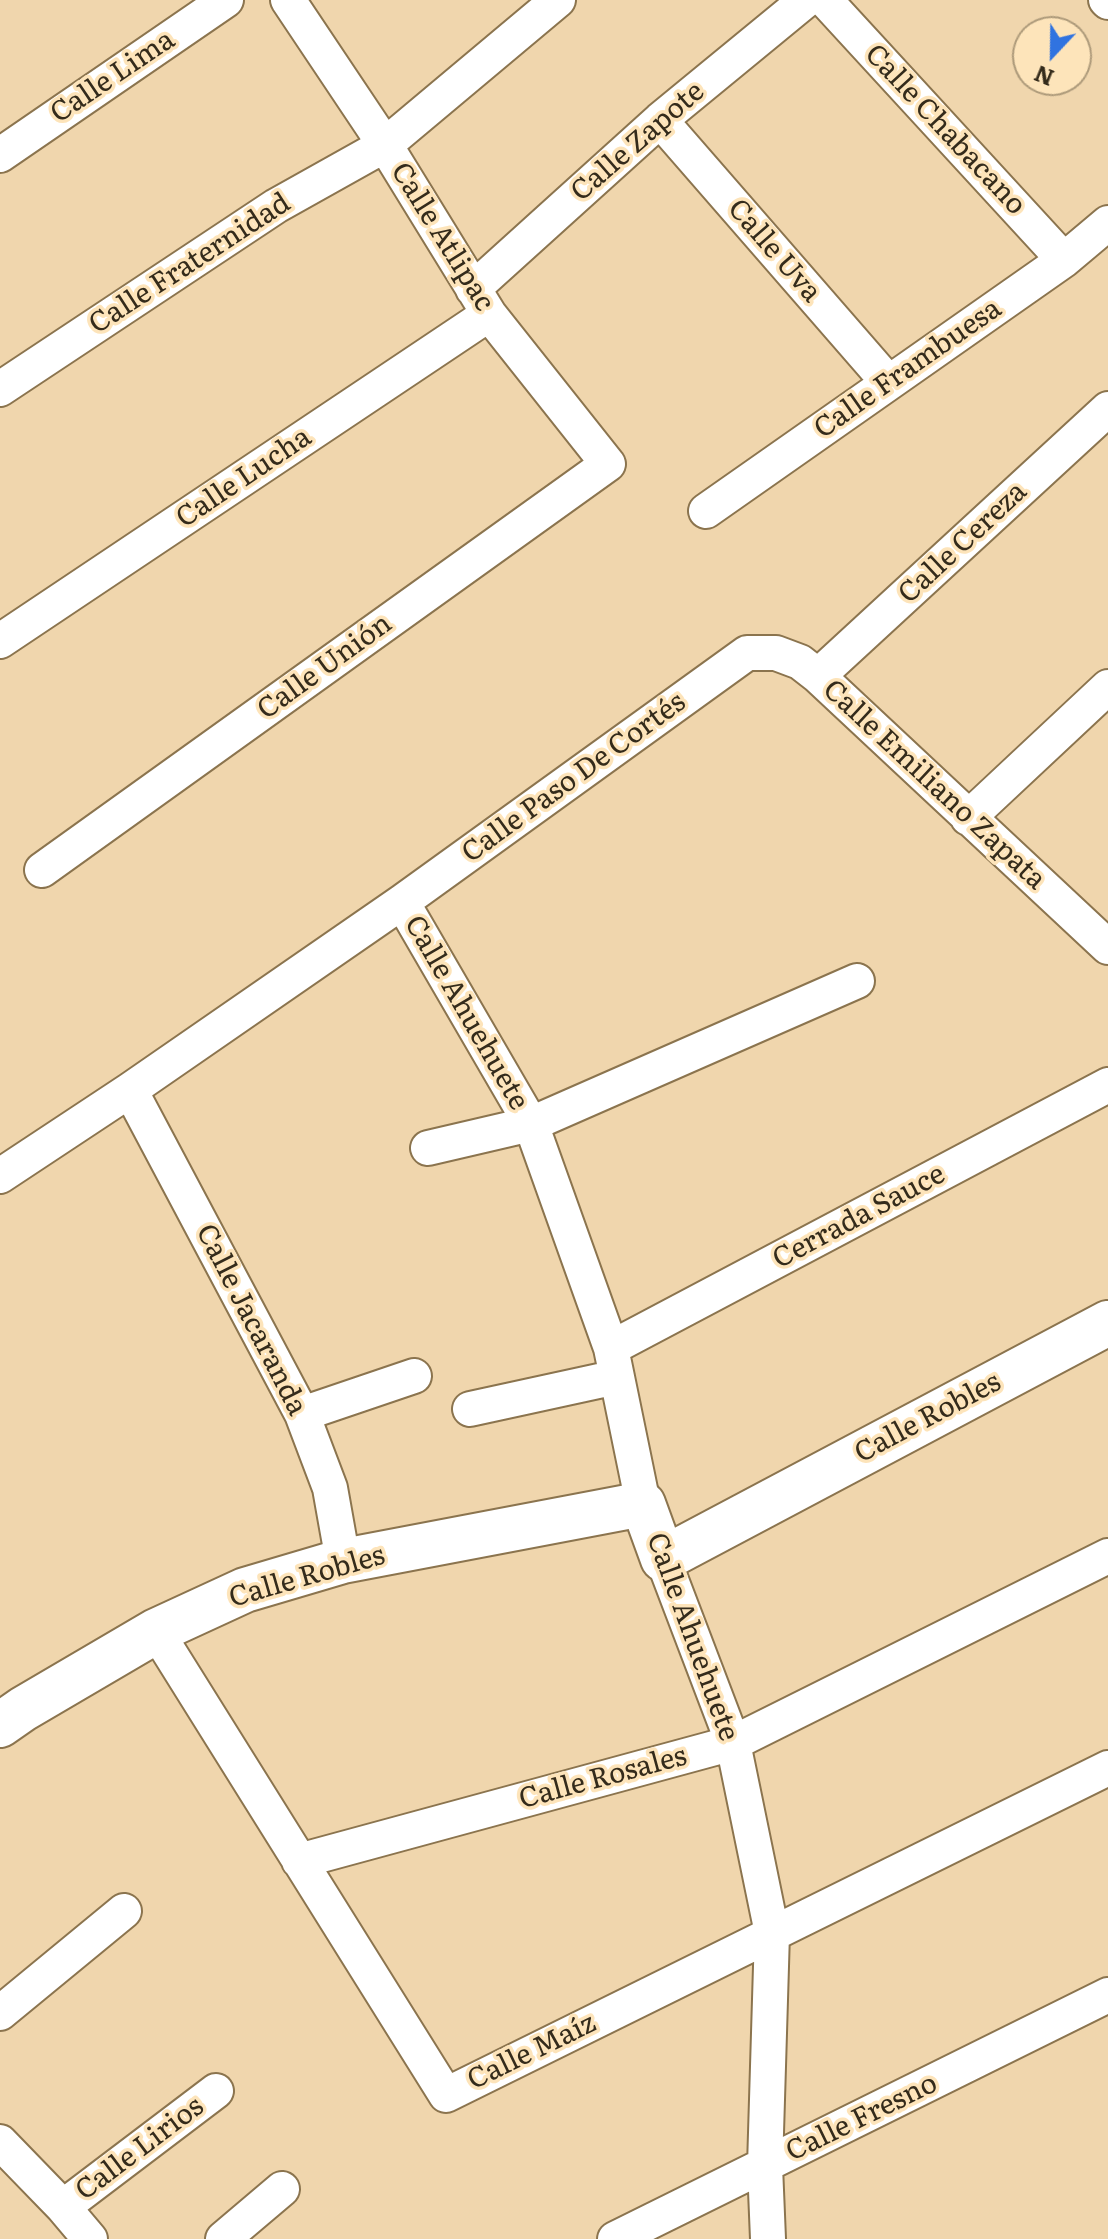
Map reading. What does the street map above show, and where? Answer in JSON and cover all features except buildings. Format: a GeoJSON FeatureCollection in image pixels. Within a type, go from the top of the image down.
{"type":"FeatureCollection","features":[{"type":"Feature","properties":{"kind":"main road","name":"Calle Robles"},"geometry":{"type":"LineString","coordinates":[[663,1559],[1108,1323]]}},
{"type":"Feature","properties":{"kind":"main road","name":"Calle Robles"},"geometry":{"type":"LineString","coordinates":[[0,1725],[156,1631],[245,1590],[343,1561],[643,1504]]}},
{"type":"Feature","properties":{"kind":"main road","name":"Calle Ahuehuete"},"geometry":{"type":"LineString","coordinates":[[643,1504],[663,1559]]}},
{"type":"Feature","properties":{"kind":"street","name":"Calle Lima"},"geometry":{"type":"LineString","coordinates":[[0,155],[226,0]]}},
{"type":"Feature","properties":{"kind":"street","name":"Calle Atlipac"},"geometry":{"type":"LineString","coordinates":[[288,0],[385,145],[481,301],[608,464]]}},
{"type":"Feature","properties":{"kind":"street","name":"Calle Fraternidad"},"geometry":{"type":"LineString","coordinates":[[0,389],[276,206],[385,145],[558,0]]}},
{"type":"Feature","properties":{"kind":"street","name":"Calle Zapote"},"geometry":{"type":"LineString","coordinates":[[481,301],[660,120],[806,0]]}},
{"type":"Feature","properties":{"kind":"street","name":"Calle Chabacano"},"geometry":{"type":"LineString","coordinates":[[825,0],[1064,260]]}},
{"type":"Feature","properties":{"kind":"street","name":"Calle Uva"},"geometry":{"type":"LineString","coordinates":[[660,120],[888,382]]}},
{"type":"Feature","properties":{"kind":"street","name":"Calle Frambuesa"},"geometry":{"type":"LineString","coordinates":[[706,511],[1064,260],[1108,223]]}},
{"type":"Feature","properties":{"kind":"street","name":"Calle Lucha"},"geometry":{"type":"LineString","coordinates":[[0,641],[481,301]]}},
{"type":"Feature","properties":{"kind":"street","name":"Calle Cereza"},"geometry":{"type":"LineString","coordinates":[[818,676],[1108,409]]}},
{"type":"Feature","properties":{"kind":"street","name":"Calle Unión"},"geometry":{"type":"LineString","coordinates":[[42,870],[608,464]]}},
{"type":"Feature","properties":{"kind":"street","name":"Calle Emiliano Zapata"},"geometry":{"type":"LineString","coordinates":[[747,653],[776,653],[800,662],[818,676],[1108,947]]}},
{"type":"Feature","properties":{"kind":"street","name":"Calle Paso De Cortés"},"geometry":{"type":"LineString","coordinates":[[0,1176],[402,902],[747,653]]}},
{"type":"Feature","properties":{"kind":"street"},"geometry":{"type":"LineString","coordinates":[[968,818],[1108,687]]}},
{"type":"Feature","properties":{"kind":"street","name":"Calle Ahuehuete"},"geometry":{"type":"LineString","coordinates":[[402,902],[531,1124],[614,1363],[643,1504]]}},
{"type":"Feature","properties":{"kind":"street","name":"Calle Ahuehuete"},"geometry":{"type":"LineString","coordinates":[[531,1124],[857,981]]}},
{"type":"Feature","properties":{"kind":"street","name":"Cerrada Sauce"},"geometry":{"type":"LineString","coordinates":[[470,1409],[614,1363],[1108,1085]]}},
{"type":"Feature","properties":{"kind":"street","name":"Calle Jacaranda"},"geometry":{"type":"LineString","coordinates":[[130,1090],[302,1414],[330,1488],[343,1561]]}},
{"type":"Feature","properties":{"kind":"street"},"geometry":{"type":"LineString","coordinates":[[428,1148],[531,1124]]}},
{"type":"Feature","properties":{"kind":"street"},"geometry":{"type":"LineString","coordinates":[[302,1414],[414,1376]]}},
{"type":"Feature","properties":{"kind":"street","name":"Calle Rosales"},"geometry":{"type":"LineString","coordinates":[[299,1861],[733,1743],[1108,1556]]}},
{"type":"Feature","properties":{"kind":"street","name":"Calle Ahuehuete"},"geometry":{"type":"LineString","coordinates":[[663,1559],[733,1743],[772,1933],[765,2166],[768,2239]]}},
{"type":"Feature","properties":{"kind":"street","name":"Calle Maíz"},"geometry":{"type":"LineString","coordinates":[[156,1631],[446,2095],[1108,1768]]}},
{"type":"Feature","properties":{"kind":"street"},"geometry":{"type":"LineString","coordinates":[[0,2013],[124,1911]]}},
{"type":"Feature","properties":{"kind":"street","name":"Calle Fresno"},"geometry":{"type":"LineString","coordinates":[[615,2239],[1108,1995]]}},
{"type":"Feature","properties":{"kind":"street","name":"Calle Lirios"},"geometry":{"type":"LineString","coordinates":[[63,2207],[216,2091]]}},
{"type":"Feature","properties":{"kind":"street"},"geometry":{"type":"LineString","coordinates":[[0,2142],[90,2239]]}},
{"type":"Feature","properties":{"kind":"street"},"geometry":{"type":"LineString","coordinates":[[223,2239],[282,2189]]}}]}
